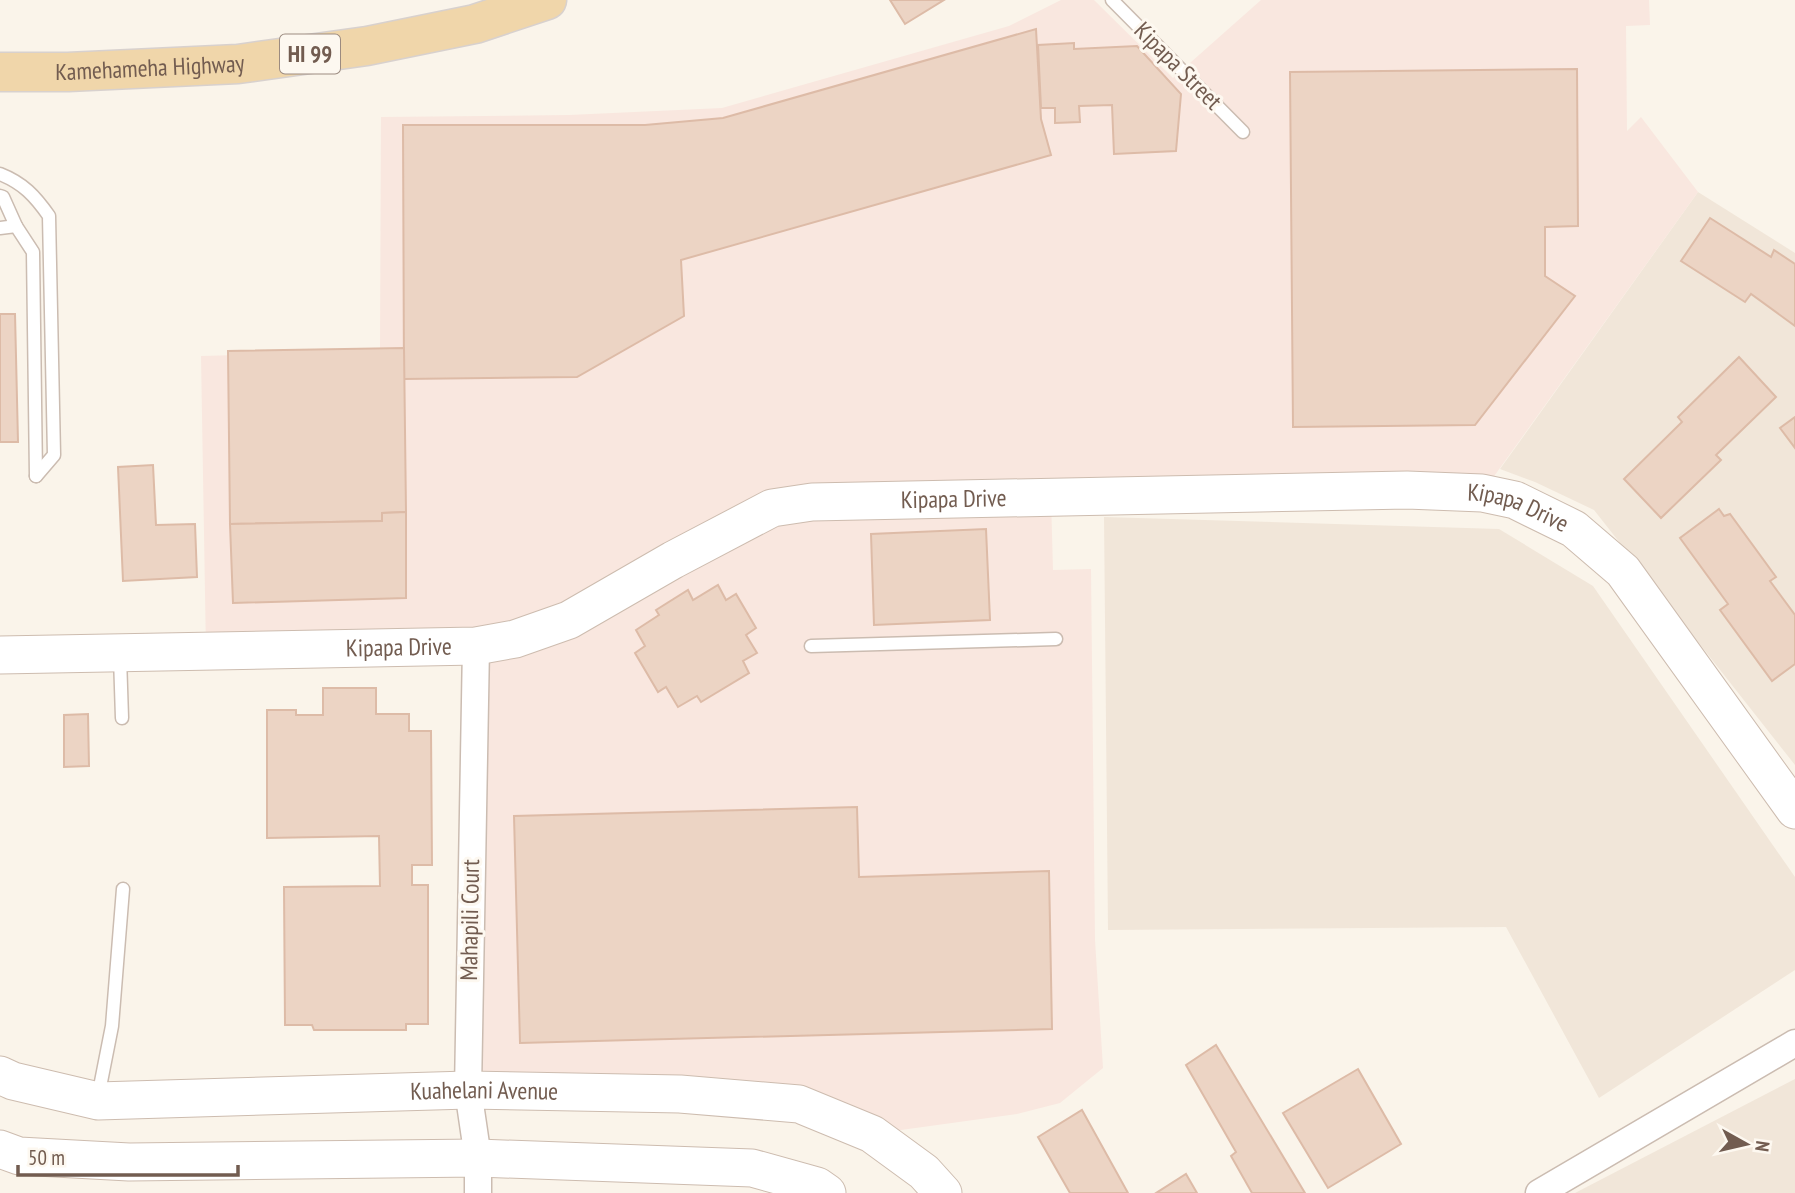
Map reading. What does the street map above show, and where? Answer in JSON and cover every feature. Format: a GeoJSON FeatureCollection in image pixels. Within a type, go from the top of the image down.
{"type":"FeatureCollection","features":[{"type":"Feature","properties":{"kind":"main road","name":"Kamehameha Highway"},"geometry":{"type":"LineString","coordinates":[[0,72],[68,72],[238,64],[367,46],[475,24],[547,0]]}},
{"type":"Feature","properties":{"kind":"main road"},"geometry":{"type":"LineString","coordinates":[[0,90],[68,72]]}},
{"type":"Feature","properties":{"kind":"street","name":"Kipapa Drive"},"geometry":{"type":"LineString","coordinates":[[0,655],[476,646],[515,639],[569,620],[673,560],[772,508],[812,502],[1407,490],[1482,493],[1515,500],[1574,529],[1623,571],[1795,810]]}},
{"type":"Feature","properties":{"kind":"street","name":"Mahapili Court"},"geometry":{"type":"LineString","coordinates":[[476,646],[468,1090],[478,1175]]}},
{"type":"Feature","properties":{"kind":"street"},"geometry":{"type":"LineString","coordinates":[[1539,1193],[1795,1043]]}},
{"type":"Feature","properties":{"kind":"street","name":"Kuahelani Avenue"},"geometry":{"type":"LineString","coordinates":[[0,1075],[13,1081],[98,1101],[468,1090],[680,1094],[799,1104],[872,1134],[924,1172],[943,1193]]}},
{"type":"Feature","properties":{"kind":"street"},"geometry":{"type":"LineString","coordinates":[[0,1149],[19,1156],[129,1162],[478,1175],[752,1168],[817,1186],[827,1193]]}},
{"type":"Feature","properties":{"kind":"lane","name":"Kipapa Street"},"geometry":{"type":"LineString","coordinates":[[1112,0],[1243,132]]}},
{"type":"Feature","properties":{"kind":"lane"},"geometry":{"type":"LineString","coordinates":[[0,173],[19,182],[36,197],[49,216],[54,455],[36,476],[33,252],[0,196]]}},
{"type":"Feature","properties":{"kind":"lane"},"geometry":{"type":"LineString","coordinates":[[0,228],[16,226]]}},
{"type":"Feature","properties":{"kind":"lane"},"geometry":{"type":"LineString","coordinates":[[811,646],[1056,639]]}},
{"type":"Feature","properties":{"kind":"lane"},"geometry":{"type":"LineString","coordinates":[[120,653],[122,718]]}},
{"type":"Feature","properties":{"kind":"lane"},"geometry":{"type":"LineString","coordinates":[[98,1101],[112,1026],[124,889]]}},
{"type":"Feature","properties":{"kind":"shaded area"},"geometry":{"type":"Polygon","coordinates":[[[1061,0],[1094,0],[1173,78],[1261,0],[1649,0],[1650,25],[1626,26],[1627,131],[1641,117],[1698,192],[1482,493],[1051,498],[1053,570],[1091,569],[1095,940],[1103,1068],[1060,1103],[1017,1114],[872,1134],[821,1111],[468,1090],[476,646],[206,652],[201,356],[380,351],[381,117],[569,115],[722,108],[1009,26],[1061,0]]]}},
{"type":"Feature","properties":{"kind":"shaded area"},"geometry":{"type":"Polygon","coordinates":[[[1698,192],[1795,253],[1795,765],[1594,510],[1500,469],[1698,192]]]}},
{"type":"Feature","properties":{"kind":"shaded area"},"geometry":{"type":"Polygon","coordinates":[[[1104,517],[1499,529],[1593,586],[1795,877],[1795,970],[1599,1098],[1506,927],[1108,930],[1104,517]]]}},
{"type":"Feature","properties":{"kind":"shaded area"},"geometry":{"type":"Polygon","coordinates":[[[1795,1079],[1795,1193],[1575,1193],[1795,1079]]]}},
{"type":"Feature","properties":{"kind":"building"},"geometry":{"type":"Polygon","coordinates":[[[890,0],[944,0],[905,24],[890,0]]]}},
{"type":"Feature","properties":{"kind":"building"},"geometry":{"type":"Polygon","coordinates":[[[1036,29],[1041,119],[1051,155],[681,260],[684,316],[577,377],[404,379],[403,125],[645,125],[723,118],[1036,29]]]}},
{"type":"Feature","properties":{"kind":"building"},"geometry":{"type":"Polygon","coordinates":[[[1074,43],[1074,49],[1137,46],[1181,94],[1176,151],[1114,154],[1112,105],[1079,106],[1080,122],[1055,123],[1055,108],[1041,108],[1038,45],[1074,43]]]}},
{"type":"Feature","properties":{"kind":"building"},"geometry":{"type":"Polygon","coordinates":[[[1577,69],[1578,226],[1545,227],[1545,276],[1575,296],[1475,425],[1293,427],[1290,72],[1577,69]]]}},
{"type":"Feature","properties":{"kind":"building"},"geometry":{"type":"Polygon","coordinates":[[[1710,218],[1771,257],[1774,250],[1795,264],[1795,326],[1751,294],[1745,302],[1681,261],[1710,218]]]}},
{"type":"Feature","properties":{"kind":"building"},"geometry":{"type":"Polygon","coordinates":[[[0,314],[15,314],[18,442],[0,442],[0,314]]]}},
{"type":"Feature","properties":{"kind":"building"},"geometry":{"type":"Polygon","coordinates":[[[404,348],[406,512],[382,513],[382,521],[230,524],[228,351],[404,348]]]}},
{"type":"Feature","properties":{"kind":"building"},"geometry":{"type":"Polygon","coordinates":[[[1739,357],[1776,397],[1716,455],[1721,460],[1661,518],[1624,479],[1682,422],[1678,417],[1739,357]]]}},
{"type":"Feature","properties":{"kind":"building"},"geometry":{"type":"Polygon","coordinates":[[[1795,417],[1795,448],[1780,428],[1795,417]]]}},
{"type":"Feature","properties":{"kind":"building"},"geometry":{"type":"Polygon","coordinates":[[[153,465],[156,525],[195,524],[197,577],[123,581],[118,467],[153,465]]]}},
{"type":"Feature","properties":{"kind":"building"},"geometry":{"type":"Polygon","coordinates":[[[1719,509],[1724,516],[1730,514],[1776,577],[1770,581],[1795,615],[1795,664],[1772,681],[1720,610],[1728,604],[1680,538],[1719,509]]]}},
{"type":"Feature","properties":{"kind":"building"},"geometry":{"type":"Polygon","coordinates":[[[406,512],[406,598],[233,603],[230,524],[382,521],[382,513],[406,512]]]}},
{"type":"Feature","properties":{"kind":"building"},"geometry":{"type":"Polygon","coordinates":[[[986,529],[990,620],[874,625],[871,534],[986,529]]]}},
{"type":"Feature","properties":{"kind":"building"},"geometry":{"type":"Polygon","coordinates":[[[718,585],[726,600],[736,594],[756,628],[746,635],[757,653],[743,661],[749,673],[701,702],[697,696],[678,707],[666,687],[658,692],[635,653],[645,646],[636,630],[659,615],[656,610],[688,590],[693,600],[718,585]]]}},
{"type":"Feature","properties":{"kind":"building"},"geometry":{"type":"Polygon","coordinates":[[[323,688],[376,688],[376,714],[409,714],[409,731],[431,731],[432,865],[412,865],[412,885],[428,885],[428,1024],[406,1024],[406,1030],[314,1030],[312,1025],[285,1025],[284,887],[380,886],[379,836],[267,838],[267,710],[296,710],[296,715],[323,715],[323,688]]]}},
{"type":"Feature","properties":{"kind":"building"},"geometry":{"type":"Polygon","coordinates":[[[88,714],[89,766],[64,767],[64,715],[88,714]]]}},
{"type":"Feature","properties":{"kind":"building"},"geometry":{"type":"Polygon","coordinates":[[[857,807],[859,877],[1049,871],[1052,1029],[520,1043],[514,816],[857,807]]]}},
{"type":"Feature","properties":{"kind":"building"},"geometry":{"type":"Polygon","coordinates":[[[1216,1045],[1305,1193],[1252,1193],[1231,1156],[1236,1152],[1186,1065],[1216,1045]]]}},
{"type":"Feature","properties":{"kind":"building"},"geometry":{"type":"Polygon","coordinates":[[[1358,1069],[1401,1144],[1328,1188],[1283,1113],[1358,1069]]]}},
{"type":"Feature","properties":{"kind":"building"},"geometry":{"type":"Polygon","coordinates":[[[1082,1110],[1128,1193],[1070,1193],[1038,1137],[1082,1110]]]}},
{"type":"Feature","properties":{"kind":"building"},"geometry":{"type":"Polygon","coordinates":[[[1186,1174],[1197,1193],[1156,1193],[1186,1174]]]}}]}
